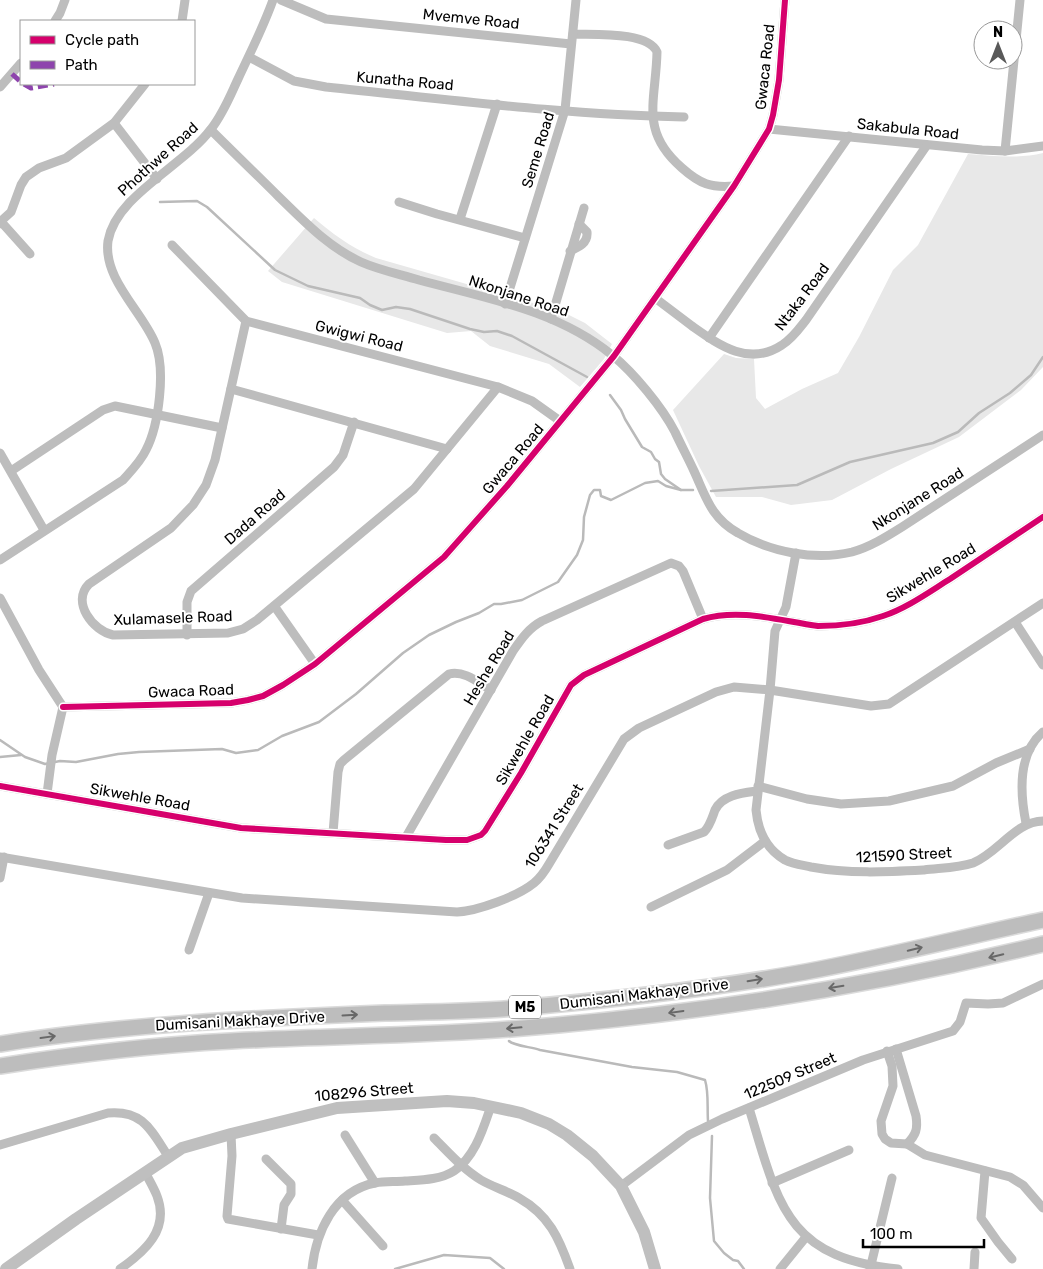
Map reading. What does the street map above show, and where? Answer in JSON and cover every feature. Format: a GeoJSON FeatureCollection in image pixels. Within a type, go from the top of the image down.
{"type":"FeatureCollection","features":[{"type":"Feature","properties":{"kind":"main road","name":"Dumisani Makhaye Drive"},"geometry":{"type":"LineString","coordinates":[[0,1044],[175,1023],[515,1008],[623,997],[804,972],[1043,920]]}},
{"type":"Feature","properties":{"kind":"main road","name":"Dumisani Makhaye Drive"},"geometry":{"type":"LineString","coordinates":[[0,1066],[174,1045],[442,1033],[519,1028],[660,1014],[763,1000],[930,970],[1043,944]]}},
{"type":"Feature","properties":{"kind":"street"},"geometry":{"type":"LineString","coordinates":[[56,20],[66,0]]}},
{"type":"Feature","properties":{"kind":"street"},"geometry":{"type":"LineString","coordinates":[[182,20],[185,0]]}},
{"type":"Feature","properties":{"kind":"street","name":"Phothwe Road"},"geometry":{"type":"LineString","coordinates":[[0,560],[123,480],[135,467],[146,450],[156,414],[161,372],[160,362],[155,342],[118,284],[110,262],[108,242],[112,227],[122,209],[201,141],[220,118],[262,29],[273,0]]}},
{"type":"Feature","properties":{"kind":"street","name":"Mvemve Road"},"geometry":{"type":"LineString","coordinates":[[281,0],[326,19],[571,44]]}},
{"type":"Feature","properties":{"kind":"street","name":"Seme Road"},"geometry":{"type":"LineString","coordinates":[[505,304],[565,110],[576,0]]}},
{"type":"Feature","properties":{"kind":"street","name":"Gwaca Road"},"geometry":{"type":"LineString","coordinates":[[63,707],[231,702],[263,696],[315,664],[452,549],[507,486],[614,356],[734,186],[769,128],[773,115],[785,0]]}},
{"type":"Feature","properties":{"kind":"street"},"geometry":{"type":"LineString","coordinates":[[1005,151],[1020,0]]}},
{"type":"Feature","properties":{"kind":"street"},"geometry":{"type":"LineString","coordinates":[[573,34],[640,38],[652,44],[657,52],[653,117],[658,140],[666,153],[700,183],[734,186]]}},
{"type":"Feature","properties":{"kind":"street","name":"Kunatha Road"},"geometry":{"type":"LineString","coordinates":[[249,56],[294,81],[311,85],[565,110],[653,117],[684,117]]}},
{"type":"Feature","properties":{"kind":"street"},"geometry":{"type":"LineString","coordinates":[[0,87],[20,64]]}},
{"type":"Feature","properties":{"kind":"street"},"geometry":{"type":"LineString","coordinates":[[30,254],[4,224],[0,223],[11,212],[20,185],[33,171],[66,158],[114,123],[144,85]]}},
{"type":"Feature","properties":{"kind":"street"},"geometry":{"type":"LineString","coordinates":[[460,219],[497,104]]}},
{"type":"Feature","properties":{"kind":"street"},"geometry":{"type":"LineString","coordinates":[[114,123],[157,179]]}},
{"type":"Feature","properties":{"kind":"street","name":"Sakabula Road"},"geometry":{"type":"LineString","coordinates":[[769,128],[926,145],[1005,151],[1043,146]]}},
{"type":"Feature","properties":{"kind":"street","name":"Nkonjane Road"},"geometry":{"type":"LineString","coordinates":[[211,130],[318,234],[338,249],[380,269],[552,318],[583,334],[614,356],[649,393],[663,412],[674,430],[702,492],[714,513],[738,533],[759,543],[796,553],[836,555],[854,551],[880,541],[1043,435]]}},
{"type":"Feature","properties":{"kind":"street"},"geometry":{"type":"LineString","coordinates":[[709,338],[849,136]]}},
{"type":"Feature","properties":{"kind":"street","name":"Ntaka Road"},"geometry":{"type":"LineString","coordinates":[[655,298],[726,349],[746,354],[770,351],[782,346],[791,339],[806,320],[926,145]]}},
{"type":"Feature","properties":{"kind":"street"},"geometry":{"type":"LineString","coordinates":[[399,202],[525,238]]}},
{"type":"Feature","properties":{"kind":"street"},"geometry":{"type":"LineString","coordinates":[[552,318],[584,208]]}},
{"type":"Feature","properties":{"kind":"street"},"geometry":{"type":"LineString","coordinates":[[172,245],[246,321]]}},
{"type":"Feature","properties":{"kind":"street","name":"Gwigwi Road"},"geometry":{"type":"LineString","coordinates":[[246,321],[498,387],[532,401],[560,422]]}},
{"type":"Feature","properties":{"kind":"street","name":"Xulamasele Road"},"geometry":{"type":"LineString","coordinates":[[246,321],[215,460],[206,485],[193,505],[172,528],[89,584],[82,593],[83,605],[92,622],[104,633],[113,635],[228,633],[240,630],[257,620],[275,607],[414,489],[498,387]]}},
{"type":"Feature","properties":{"kind":"street"},"geometry":{"type":"LineString","coordinates":[[230,389],[447,449]]}},
{"type":"Feature","properties":{"kind":"street"},"geometry":{"type":"LineString","coordinates":[[11,471],[103,410],[120,406],[222,428]]}},
{"type":"Feature","properties":{"kind":"street","name":"Dada Road"},"geometry":{"type":"LineString","coordinates":[[188,635],[187,602],[191,591],[334,467],[343,455],[354,422]]}},
{"type":"Feature","properties":{"kind":"street"},"geometry":{"type":"LineString","coordinates":[[0,453],[44,530]]}},
{"type":"Feature","properties":{"kind":"street","name":"Sikwehle Road"},"geometry":{"type":"LineString","coordinates":[[0,786],[241,828],[467,840],[480,835],[496,814],[571,686],[584,675],[713,616],[734,614],[831,626],[860,622],[883,616],[909,604],[935,588],[1043,517]]}},
{"type":"Feature","properties":{"kind":"street"},"geometry":{"type":"LineString","coordinates":[[770,690],[775,630],[786,607],[796,553]]}},
{"type":"Feature","properties":{"kind":"street","name":"Heshe Road"},"geometry":{"type":"LineString","coordinates":[[406,837],[513,650],[533,627],[542,621],[668,564],[675,564],[683,571],[703,619]]}},
{"type":"Feature","properties":{"kind":"street"},"geometry":{"type":"LineString","coordinates":[[0,598],[63,707],[52,755],[47,794]]}},
{"type":"Feature","properties":{"kind":"street","name":"106341 Street"},"geometry":{"type":"LineString","coordinates":[[2,857],[209,894],[242,898],[458,912],[477,909],[520,892],[538,880],[629,734],[722,690],[742,687],[871,706],[884,705],[897,699],[1043,603]]}},
{"type":"Feature","properties":{"kind":"street"},"geometry":{"type":"LineString","coordinates":[[275,607],[315,664]]}},
{"type":"Feature","properties":{"kind":"street"},"geometry":{"type":"LineString","coordinates":[[1015,622],[1043,665]]}},
{"type":"Feature","properties":{"kind":"street"},"geometry":{"type":"LineString","coordinates":[[333,833],[338,772],[340,764],[344,760],[449,674],[464,675],[491,690]]}},
{"type":"Feature","properties":{"kind":"street","name":"121590 Street"},"geometry":{"type":"LineString","coordinates":[[770,690],[758,789],[757,822],[765,841],[776,853],[787,860],[813,867],[860,873],[943,868],[974,862],[988,854],[1026,823]]}},
{"type":"Feature","properties":{"kind":"street"},"geometry":{"type":"LineString","coordinates":[[1043,732],[1037,737],[1030,749],[1021,781],[1022,804],[1026,823],[1043,821]]}},
{"type":"Feature","properties":{"kind":"street"},"geometry":{"type":"LineString","coordinates":[[668,845],[704,832],[716,807],[723,800],[731,796],[758,789],[807,799],[852,804],[888,801],[953,786],[996,763],[1030,749]]}},
{"type":"Feature","properties":{"kind":"street"},"geometry":{"type":"LineString","coordinates":[[651,907],[727,870],[765,841]]}},
{"type":"Feature","properties":{"kind":"street"},"geometry":{"type":"LineString","coordinates":[[0,878],[2,857]]}},
{"type":"Feature","properties":{"kind":"street"},"geometry":{"type":"LineString","coordinates":[[189,950],[209,894]]}},
{"type":"Feature","properties":{"kind":"street","name":"122509 Street"},"geometry":{"type":"LineString","coordinates":[[621,1186],[689,1135],[748,1108],[891,1050],[953,1031],[960,1022],[966,1003],[1003,1003],[1043,984]]}},
{"type":"Feature","properties":{"kind":"street"},"geometry":{"type":"LineString","coordinates":[[891,1050],[916,1116],[916,1132],[908,1144]]}},
{"type":"Feature","properties":{"kind":"street"},"geometry":{"type":"LineString","coordinates":[[891,1050],[893,1086],[883,1115],[882,1134],[890,1142],[908,1144],[925,1155],[1016,1180],[1028,1190],[1043,1208]]}},
{"type":"Feature","properties":{"kind":"street","name":"108296 Street"},"geometry":{"type":"LineString","coordinates":[[6,1269],[182,1148],[337,1108],[447,1102],[474,1103],[521,1113],[549,1124],[593,1156],[621,1186],[644,1232],[655,1269]]}},
{"type":"Feature","properties":{"kind":"street"},"geometry":{"type":"LineString","coordinates":[[312,1269],[318,1235],[325,1221],[342,1200],[353,1192],[375,1183],[437,1178],[454,1171],[461,1165],[479,1139],[491,1106]]}},
{"type":"Feature","properties":{"kind":"street"},"geometry":{"type":"LineString","coordinates":[[748,1108],[772,1183],[786,1212],[806,1237],[826,1251],[852,1261],[870,1267],[898,1269]]}},
{"type":"Feature","properties":{"kind":"street"},"geometry":{"type":"LineString","coordinates":[[0,1145],[108,1113],[128,1113],[144,1123],[168,1156]]}},
{"type":"Feature","properties":{"kind":"street"},"geometry":{"type":"LineString","coordinates":[[231,1134],[232,1156],[227,1216],[231,1221],[318,1235]]}},
{"type":"Feature","properties":{"kind":"street"},"geometry":{"type":"LineString","coordinates":[[345,1134],[375,1183]]}},
{"type":"Feature","properties":{"kind":"street"},"geometry":{"type":"LineString","coordinates":[[434,1138],[461,1165],[481,1180],[518,1198],[540,1213],[552,1229],[570,1269]]}},
{"type":"Feature","properties":{"kind":"street"},"geometry":{"type":"LineString","coordinates":[[772,1183],[849,1150]]}},
{"type":"Feature","properties":{"kind":"street"},"geometry":{"type":"LineString","coordinates":[[266,1159],[291,1184],[291,1194],[284,1205],[281,1229]]}},
{"type":"Feature","properties":{"kind":"street"},"geometry":{"type":"LineString","coordinates":[[985,1171],[981,1212],[982,1222],[1012,1258]]}},
{"type":"Feature","properties":{"kind":"street"},"geometry":{"type":"LineString","coordinates":[[120,1269],[150,1245],[157,1233],[160,1221],[159,1203],[145,1172]]}},
{"type":"Feature","properties":{"kind":"street"},"geometry":{"type":"LineString","coordinates":[[870,1267],[892,1178]]}},
{"type":"Feature","properties":{"kind":"street"},"geometry":{"type":"LineString","coordinates":[[342,1200],[383,1246]]}},
{"type":"Feature","properties":{"kind":"street"},"geometry":{"type":"LineString","coordinates":[[780,1269],[806,1237]]}},
{"type":"Feature","properties":{"kind":"street"},"geometry":{"type":"LineString","coordinates":[[974,1269],[975,1252]]}},
{"type":"Feature","properties":{"kind":"shaded area"},"geometry":{"type":"Polygon","coordinates":[[[1043,153],[1043,367],[1021,390],[959,437],[891,469],[832,500],[791,505],[762,497],[716,497],[699,466],[673,410],[724,354],[736,358],[754,359],[756,398],[765,409],[802,389],[838,373],[859,337],[893,270],[918,245],[968,154],[1015,156],[1043,153]]]}},
{"type":"Feature","properties":{"kind":"shaded area"},"geometry":{"type":"Polygon","coordinates":[[[314,218],[344,241],[376,258],[561,311],[585,323],[612,344],[604,359],[580,387],[549,364],[490,346],[471,331],[447,333],[282,282],[268,271],[314,218]]]}},
{"type":"Feature","properties":{"kind":"waterway"},"geometry":{"type":"LineString","coordinates":[[160,202],[197,201],[207,207],[275,270],[308,286],[360,298],[382,310],[396,307],[410,309],[470,329],[484,332],[497,331],[512,336],[587,377]]}},
{"type":"Feature","properties":{"kind":"waterway"},"geometry":{"type":"LineString","coordinates":[[711,491],[797,485],[850,462],[933,443],[958,432],[979,413],[1010,393],[1031,375],[1043,357]]}},
{"type":"Feature","properties":{"kind":"waterway"},"geometry":{"type":"LineString","coordinates":[[610,395],[621,410],[642,447],[651,452],[659,462],[661,474],[665,479],[681,490],[693,490]]}},
{"type":"Feature","properties":{"kind":"waterway"},"geometry":{"type":"LineString","coordinates":[[0,740],[25,757],[45,764],[60,761],[76,762],[139,752],[222,749],[236,753],[258,750],[282,736],[319,722],[356,694],[403,653],[429,635],[479,613],[494,604],[522,600],[558,582],[577,555],[583,540],[584,517],[590,495],[594,490],[600,490],[601,496],[611,500],[645,483],[658,481],[666,486],[681,490]]}},
{"type":"Feature","properties":{"kind":"waterway"},"geometry":{"type":"LineString","coordinates":[[0,757],[21,755]]}},
{"type":"Feature","properties":{"kind":"waterway"},"geometry":{"type":"LineString","coordinates":[[509,1041],[540,1050],[632,1067],[677,1072],[705,1080],[708,1121]]}},
{"type":"Feature","properties":{"kind":"waterway"},"geometry":{"type":"LineString","coordinates":[[712,1136],[710,1198],[714,1241],[724,1253],[733,1260],[738,1261],[744,1269]]}},
{"type":"Feature","properties":{"kind":"waterway"},"geometry":{"type":"LineString","coordinates":[[395,1269],[444,1255],[490,1258],[504,1269]]}},
{"type":"Feature","properties":{"kind":"marked path"},"geometry":{"type":"LineString","coordinates":[[12,74],[20,81]]}},
{"type":"Feature","properties":{"kind":"marked path"},"geometry":{"type":"LineString","coordinates":[[26,85],[31,88],[48,85]]}},
{"type":"Feature","properties":{"kind":"cycle path"},"geometry":{"type":"LineString","coordinates":[[63,707],[231,703],[263,696],[315,664],[444,557],[507,486],[614,356],[734,186],[769,129],[779,80],[785,0]]}},
{"type":"Feature","properties":{"kind":"cycle path"},"geometry":{"type":"LineString","coordinates":[[0,786],[241,828],[467,840],[481,835],[485,831],[521,773],[571,685],[584,675],[703,619],[717,616],[760,616],[818,626],[851,624],[883,616],[901,609],[926,594],[1043,517]]}}]}
